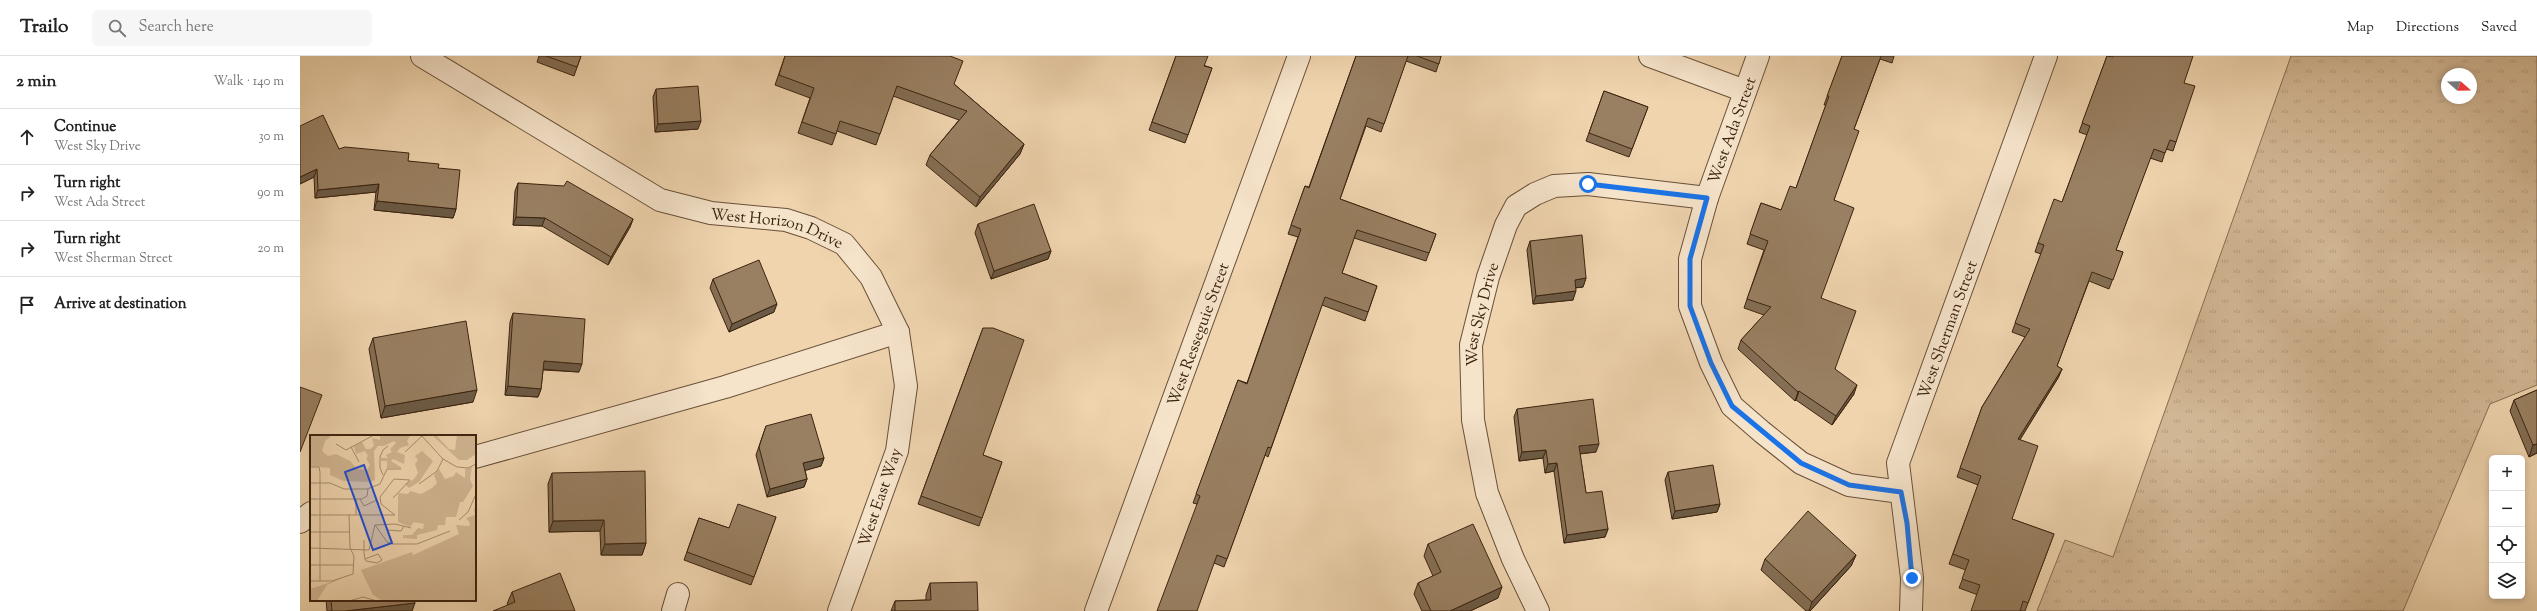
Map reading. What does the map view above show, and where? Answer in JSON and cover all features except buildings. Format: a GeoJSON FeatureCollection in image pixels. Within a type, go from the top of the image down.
{"type":"FeatureCollection","features":[{"type":"Feature","properties":{"kind":"street","name":"West Horizon Drive"},"geometry":{"type":"LineString","coordinates":[[422,56],[660,200],[711,213],[786,220],[811,228],[844,244],[871,277],[898,332]]}},
{"type":"Feature","properties":{"kind":"street","name":"West Resseguie Street"},"geometry":{"type":"LineString","coordinates":[[1096,611],[1299,56]]}},
{"type":"Feature","properties":{"kind":"street"},"geometry":{"type":"LineString","coordinates":[[1650,56],[1745,91]]}},
{"type":"Feature","properties":{"kind":"street","name":"West Ada Street"},"geometry":{"type":"LineString","coordinates":[[1758,56],[1707,198],[1690,259],[1690,306],[1711,363],[1732,406],[1801,463],[1849,485],[1901,492]]}},
{"type":"Feature","properties":{"kind":"street","name":"West Sherman Street"},"geometry":{"type":"LineString","coordinates":[[1911,611],[1912,578],[1907,523],[1901,492],[1898,463],[2046,56]]}},
{"type":"Feature","properties":{"kind":"street","name":"West Sky Drive"},"geometry":{"type":"LineString","coordinates":[[1538,611],[1513,560],[1487,493],[1473,420],[1471,345],[1488,277],[1506,225],[1516,206],[1535,194],[1554,186],[1588,184],[1707,198]]}},
{"type":"Feature","properties":{"kind":"street"},"geometry":{"type":"LineString","coordinates":[[476,457],[725,387],[898,332]]}},
{"type":"Feature","properties":{"kind":"street","name":"West East Way"},"geometry":{"type":"LineString","coordinates":[[838,611],[897,451],[906,386],[898,332]]}},
{"type":"Feature","properties":{"kind":"street"},"geometry":{"type":"LineString","coordinates":[[300,522],[310,514]]}},
{"type":"Feature","properties":{"kind":"green space"},"geometry":{"type":"Polygon","coordinates":[[[2291,56],[2537,56],[2537,385],[2490,404],[2403,611],[2037,611],[2065,540],[2113,557],[2291,56]]]}},
{"type":"Feature","properties":{"kind":"route"},"geometry":{"type":"LineString","coordinates":[[1588,184],[1707,198],[1690,259],[1690,306],[1711,363],[1732,406],[1801,463],[1849,485],[1901,492],[1907,523],[1912,578]]}}]}
